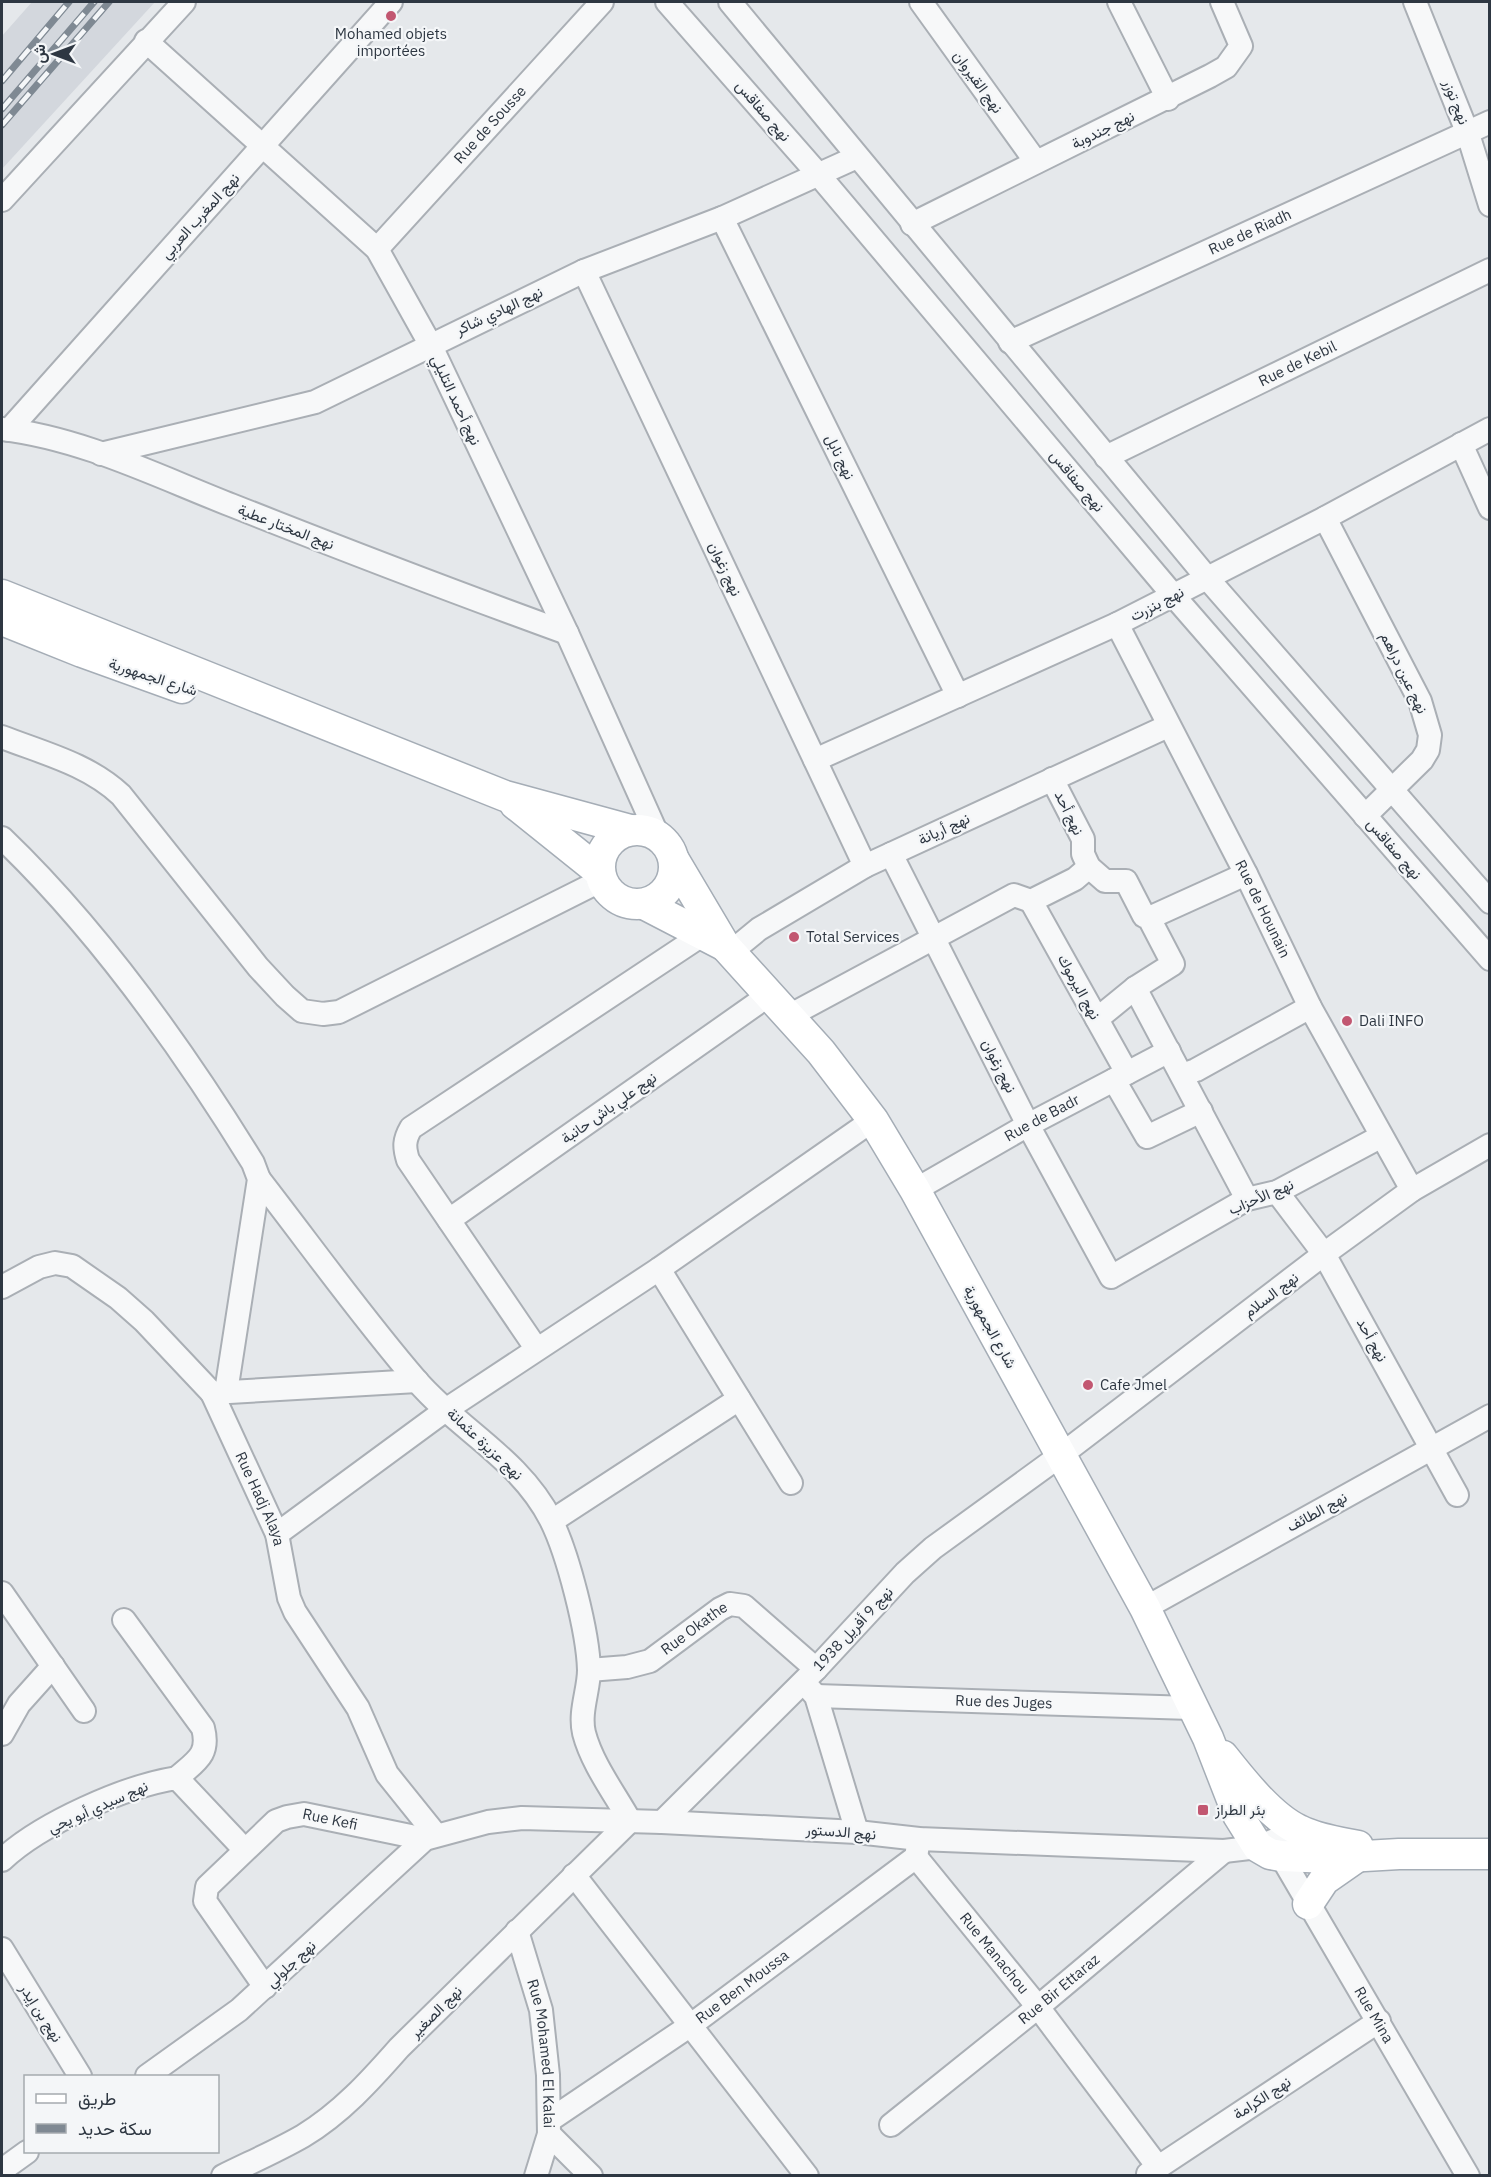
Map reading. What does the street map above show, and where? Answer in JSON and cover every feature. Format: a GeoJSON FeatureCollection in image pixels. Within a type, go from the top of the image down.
{"type":"FeatureCollection","features":[{"type":"Feature","properties":{"kind":"main road"},"geometry":{"type":"LineString","coordinates":[[2,595],[505,796],[654,842],[674,872],[664,893],[644,904]]}},
{"type":"Feature","properties":{"kind":"main road","name":"شارع الجمهورية"},"geometry":{"type":"LineString","coordinates":[[2,620],[184,689],[310,718]]}},
{"type":"Feature","properties":{"kind":"main road"},"geometry":{"type":"LineString","coordinates":[[505,796],[601,876]]}},
{"type":"Feature","properties":{"kind":"main road"},"geometry":{"type":"LineString","coordinates":[[620,834],[654,842],[720,944],[644,904],[623,902],[606,889],[601,876],[604,850],[620,834]]}},
{"type":"Feature","properties":{"kind":"main road","name":"شارع الجمهورية"},"geometry":{"type":"LineString","coordinates":[[720,944],[821,1052],[873,1120],[915,1190],[1145,1608],[1191,1708],[1208,1738]]}},
{"type":"Feature","properties":{"kind":"main road"},"geometry":{"type":"LineString","coordinates":[[1208,1738],[1263,1802],[1299,1830],[1327,1840],[1399,1854]]}},
{"type":"Feature","properties":{"kind":"main road"},"geometry":{"type":"LineString","coordinates":[[1208,1738],[1238,1815],[1270,1851],[1357,1857],[1399,1854],[1490,1854]]}},
{"type":"Feature","properties":{"kind":"main road"},"geometry":{"type":"LineString","coordinates":[[1308,1904],[1323,1880],[1357,1857]]}},
{"type":"Feature","properties":{"kind":"street"},"geometry":{"type":"LineString","coordinates":[[2,200],[184,2]]}},
{"type":"Feature","properties":{"kind":"street","name":"نهج المغرب العربي"},"geometry":{"type":"LineString","coordinates":[[5,430],[264,146],[391,2]]}},
{"type":"Feature","properties":{"kind":"street","name":"Rue de Sousse"},"geometry":{"type":"LineString","coordinates":[[376,249],[603,2]]}},
{"type":"Feature","properties":{"kind":"street","name":"نهج صفاقس"},"geometry":{"type":"LineString","coordinates":[[667,2],[818,174],[1173,595],[1490,959]]}},
{"type":"Feature","properties":{"kind":"street"},"geometry":{"type":"LineString","coordinates":[[730,2],[1208,579],[1490,902]]}},
{"type":"Feature","properties":{"kind":"street","name":"نهج القيروان"},"geometry":{"type":"LineString","coordinates":[[921,2],[1036,162]]}},
{"type":"Feature","properties":{"kind":"street","name":"نهج جندوبة"},"geometry":{"type":"LineString","coordinates":[[912,224],[1168,99],[1226,67],[1239,51],[1239,38],[1222,2]]}},
{"type":"Feature","properties":{"kind":"street","name":"نهج توزر"},"geometry":{"type":"LineString","coordinates":[[1415,2],[1468,134],[1490,205]]}},
{"type":"Feature","properties":{"kind":"street"},"geometry":{"type":"LineString","coordinates":[[1127,4],[1168,99]]}},
{"type":"Feature","properties":{"kind":"street","name":"نهج أحمد التليلي"},"geometry":{"type":"LineString","coordinates":[[146,41],[376,249],[430,344],[567,633],[654,842]]}},
{"type":"Feature","properties":{"kind":"street","name":"Rue de Riadh"},"geometry":{"type":"LineString","coordinates":[[1010,342],[1490,122]]}},
{"type":"Feature","properties":{"kind":"street","name":"نهج الهادي شاكر"},"geometry":{"type":"LineString","coordinates":[[101,454],[315,402],[584,271],[722,218],[857,157]]}},
{"type":"Feature","properties":{"kind":"street","name":"نهج نابل"},"geometry":{"type":"LineString","coordinates":[[722,218],[958,696]]}},
{"type":"Feature","properties":{"kind":"street","name":"Rue de Kebil"},"geometry":{"type":"LineString","coordinates":[[1106,457],[1490,270]]}},
{"type":"Feature","properties":{"kind":"street","name":"نهج زغوان"},"geometry":{"type":"LineString","coordinates":[[584,271],[865,866]]}},
{"type":"Feature","properties":{"kind":"street","name":"نهج بنزرت"},"geometry":{"type":"LineString","coordinates":[[815,760],[1117,624],[1325,519],[1490,429]]}},
{"type":"Feature","properties":{"kind":"street","name":"نهج المختار عطية"},"geometry":{"type":"LineString","coordinates":[[5,430],[101,454],[428,582],[567,633]]}},
{"type":"Feature","properties":{"kind":"street"},"geometry":{"type":"LineString","coordinates":[[1461,444],[1490,508]]}},
{"type":"Feature","properties":{"kind":"street","name":"نهج عين دراهم"},"geometry":{"type":"LineString","coordinates":[[1325,519],[1420,701],[1429,723],[1428,750],[1422,760],[1365,816]]}},
{"type":"Feature","properties":{"kind":"street","name":"Rue de Hounain"},"geometry":{"type":"LineString","coordinates":[[1117,624],[1246,874],[1310,1007],[1380,1137],[1412,1190]]}},
{"type":"Feature","properties":{"kind":"street","name":"نهج أريانة"},"geometry":{"type":"LineString","coordinates":[[536,1348],[408,1160],[404,1149],[411,1128],[720,944],[759,929],[865,866],[1168,726]]}},
{"type":"Feature","properties":{"kind":"street"},"geometry":{"type":"LineString","coordinates":[[2,737],[84,768],[105,780],[121,795],[258,967],[303,1011],[322,1014],[339,1012],[601,876]]}},
{"type":"Feature","properties":{"kind":"street","name":"نهج أحد"},"geometry":{"type":"LineString","coordinates":[[1052,779],[1083,839],[1083,854],[1089,867]]}},
{"type":"Feature","properties":{"kind":"street","name":"نهج عزيزة عثمانة"},"geometry":{"type":"LineString","coordinates":[[2,838],[42,879],[134,989],[236,1136],[259,1179],[417,1382],[500,1454],[530,1487],[552,1521],[571,1580],[583,1630],[589,1670],[583,1732],[593,1756],[630,1821]]}},
{"type":"Feature","properties":{"kind":"street","name":"نهج زغوان"},"geometry":{"type":"LineString","coordinates":[[891,854],[1028,1125],[1111,1277]]}},
{"type":"Feature","properties":{"kind":"street"},"geometry":{"type":"LineString","coordinates":[[1031,901],[1075,879],[1089,867],[1105,881],[1126,881],[1144,916],[1149,918],[1173,964],[1135,988],[1097,1019]]}},
{"type":"Feature","properties":{"kind":"street"},"geometry":{"type":"LineString","coordinates":[[1149,918],[1246,874]]}},
{"type":"Feature","properties":{"kind":"street","name":"نهج علي باش حانبة"},"geometry":{"type":"LineString","coordinates":[[449,1220],[779,1005],[934,938],[1014,895],[1031,901]]}},
{"type":"Feature","properties":{"kind":"street","name":"نهج اليرموك"},"geometry":{"type":"LineString","coordinates":[[1031,901],[1097,1019],[1147,1137],[1201,1111]]}},
{"type":"Feature","properties":{"kind":"street"},"geometry":{"type":"LineString","coordinates":[[1135,988],[1247,1199]]}},
{"type":"Feature","properties":{"kind":"street"},"geometry":{"type":"LineString","coordinates":[[1182,1075],[1197,1070],[1310,1007]]}},
{"type":"Feature","properties":{"kind":"street","name":"Rue de Badr"},"geometry":{"type":"LineString","coordinates":[[915,1190],[1028,1125],[1169,1051]]}},
{"type":"Feature","properties":{"kind":"street"},"geometry":{"type":"LineString","coordinates":[[277,1534],[447,1409],[536,1348],[659,1269],[873,1120]]}},
{"type":"Feature","properties":{"kind":"street","name":"نهج الأحزاب"},"geometry":{"type":"LineString","coordinates":[[1111,1277],[1247,1199],[1278,1192],[1380,1137]]}},
{"type":"Feature","properties":{"kind":"street","name":"نهج السلام"},"geometry":{"type":"LineString","coordinates":[[1061,1455],[1324,1254],[1412,1190],[1490,1145]]}},
{"type":"Feature","properties":{"kind":"street"},"geometry":{"type":"LineString","coordinates":[[259,1179],[219,1393],[417,1382]]}},
{"type":"Feature","properties":{"kind":"street","name":"نهج أحد"},"geometry":{"type":"LineString","coordinates":[[1278,1192],[1324,1254],[1457,1495]]}},
{"type":"Feature","properties":{"kind":"street","name":"Rue Hadj Alaya"},"geometry":{"type":"LineString","coordinates":[[2,1287],[39,1267],[55,1263],[72,1266],[144,1321],[219,1393],[277,1534],[289,1598],[295,1612],[357,1708],[387,1774],[430,1837]]}},
{"type":"Feature","properties":{"kind":"street"},"geometry":{"type":"LineString","coordinates":[[659,1269],[791,1483]]}},
{"type":"Feature","properties":{"kind":"street"},"geometry":{"type":"LineString","coordinates":[[552,1521],[739,1399]]}},
{"type":"Feature","properties":{"kind":"street","name":"نهج الطائف"},"geometry":{"type":"LineString","coordinates":[[1145,1608],[1490,1416]]}},
{"type":"Feature","properties":{"kind":"street","name":"نهج 9 أفريل 1938"},"geometry":{"type":"LineString","coordinates":[[662,1822],[812,1682],[905,1573],[933,1548],[1061,1455]]}},
{"type":"Feature","properties":{"kind":"street"},"geometry":{"type":"LineString","coordinates":[[2,1593],[84,1711]]}},
{"type":"Feature","properties":{"kind":"street","name":"Rue Okathe"},"geometry":{"type":"LineString","coordinates":[[589,1670],[627,1667],[650,1661],[720,1609],[735,1604],[744,1606],[812,1682]]}},
{"type":"Feature","properties":{"kind":"street"},"geometry":{"type":"LineString","coordinates":[[124,1620],[203,1728],[206,1748],[200,1757],[177,1778],[244,1849]]}},
{"type":"Feature","properties":{"kind":"street"},"geometry":{"type":"LineString","coordinates":[[2,1734],[19,1704],[53,1666]]}},
{"type":"Feature","properties":{"kind":"street"},"geometry":{"type":"LineString","coordinates":[[812,1682],[857,1832]]}},
{"type":"Feature","properties":{"kind":"street","name":"Rue des Juges"},"geometry":{"type":"LineString","coordinates":[[812,1682],[1191,1708]]}},
{"type":"Feature","properties":{"kind":"street","name":"نهج سيدي أبو يحي"},"geometry":{"type":"LineString","coordinates":[[2,1860],[51,1826],[150,1782],[177,1778]]}},
{"type":"Feature","properties":{"kind":"street","name":"Rue Kefi"},"geometry":{"type":"LineString","coordinates":[[265,1987],[205,1901],[207,1887],[244,1849],[276,1821],[303,1814],[430,1837]]}},
{"type":"Feature","properties":{"kind":"street","name":"نهج الدستور"},"geometry":{"type":"LineString","coordinates":[[430,1837],[488,1822],[522,1818],[662,1822],[857,1832],[917,1848],[1270,1851],[1299,1830]]}},
{"type":"Feature","properties":{"kind":"street","name":"نهج الصغير"},"geometry":{"type":"LineString","coordinates":[[223,2175],[304,2135],[342,2108],[517,1931],[630,1821]]}},
{"type":"Feature","properties":{"kind":"street","name":"نهج جلولي"},"geometry":{"type":"LineString","coordinates":[[148,2075],[213,2031],[265,1987],[430,1837]]}},
{"type":"Feature","properties":{"kind":"street","name":"Rue Manachou"},"geometry":{"type":"LineString","coordinates":[[917,1848],[1038,2007],[1152,2171]]}},
{"type":"Feature","properties":{"kind":"street","name":"Rue Ben Moussa"},"geometry":{"type":"LineString","coordinates":[[549,2127],[691,2025],[917,1848]]}},
{"type":"Feature","properties":{"kind":"street","name":"Rue Bir Ettaraz"},"geometry":{"type":"LineString","coordinates":[[891,2125],[1038,2007],[1224,1851]]}},
{"type":"Feature","properties":{"kind":"street","name":"Rue Mina"},"geometry":{"type":"LineString","coordinates":[[1270,1851],[1308,1904],[1379,2021],[1464,2174]]}},
{"type":"Feature","properties":{"kind":"street"},"geometry":{"type":"LineString","coordinates":[[574,1875],[807,2175]]}},
{"type":"Feature","properties":{"kind":"street","name":"Rue Mohamed El Kalai"},"geometry":{"type":"LineString","coordinates":[[517,1931],[541,2010],[549,2127],[536,2175]]}},
{"type":"Feature","properties":{"kind":"street","name":"نهج بن إيدر"},"geometry":{"type":"LineString","coordinates":[[2,1950],[79,2075]]}},
{"type":"Feature","properties":{"kind":"street","name":"نهج الكرامة"},"geometry":{"type":"LineString","coordinates":[[1152,2171],[1379,2021]]}},
{"type":"Feature","properties":{"kind":"street"},"geometry":{"type":"LineString","coordinates":[[549,2127],[591,2175]]}},
{"type":"Feature","properties":{"kind":"street"},"geometry":{"type":"LineString","coordinates":[[2,2170],[24,2153]]}},
{"type":"Feature","properties":{"kind":"shaded area"},"geometry":{"type":"Polygon","coordinates":[[[32,2],[155,2],[2,169],[2,36],[32,2]]]}},
{"type":"Feature","properties":{"kind":"railway"},"geometry":{"type":"LineString","coordinates":[[2,81],[69,2]]}},
{"type":"Feature","properties":{"kind":"railway"},"geometry":{"type":"LineString","coordinates":[[2,109],[94,2]]}},
{"type":"Feature","properties":{"kind":"railway"},"geometry":{"type":"LineString","coordinates":[[2,125],[109,2]]}},
{"type":"Feature","properties":{"kind":"place","name":"Mohamed objets importées"},"geometry":{"type":"Point","coordinates":[391,16]}},
{"type":"Feature","properties":{"kind":"place","name":"Total Services"},"geometry":{"type":"Point","coordinates":[794,937]}},
{"type":"Feature","properties":{"kind":"place","name":"Dali INFO"},"geometry":{"type":"Point","coordinates":[1347,1021]}},
{"type":"Feature","properties":{"kind":"place","name":"Cafe Jmel"},"geometry":{"type":"Point","coordinates":[1088,1385]}},
{"type":"Feature","properties":{"kind":"place","name":"بئر الطراز"},"geometry":{"type":"Point","coordinates":[1203,1810]}}]}
